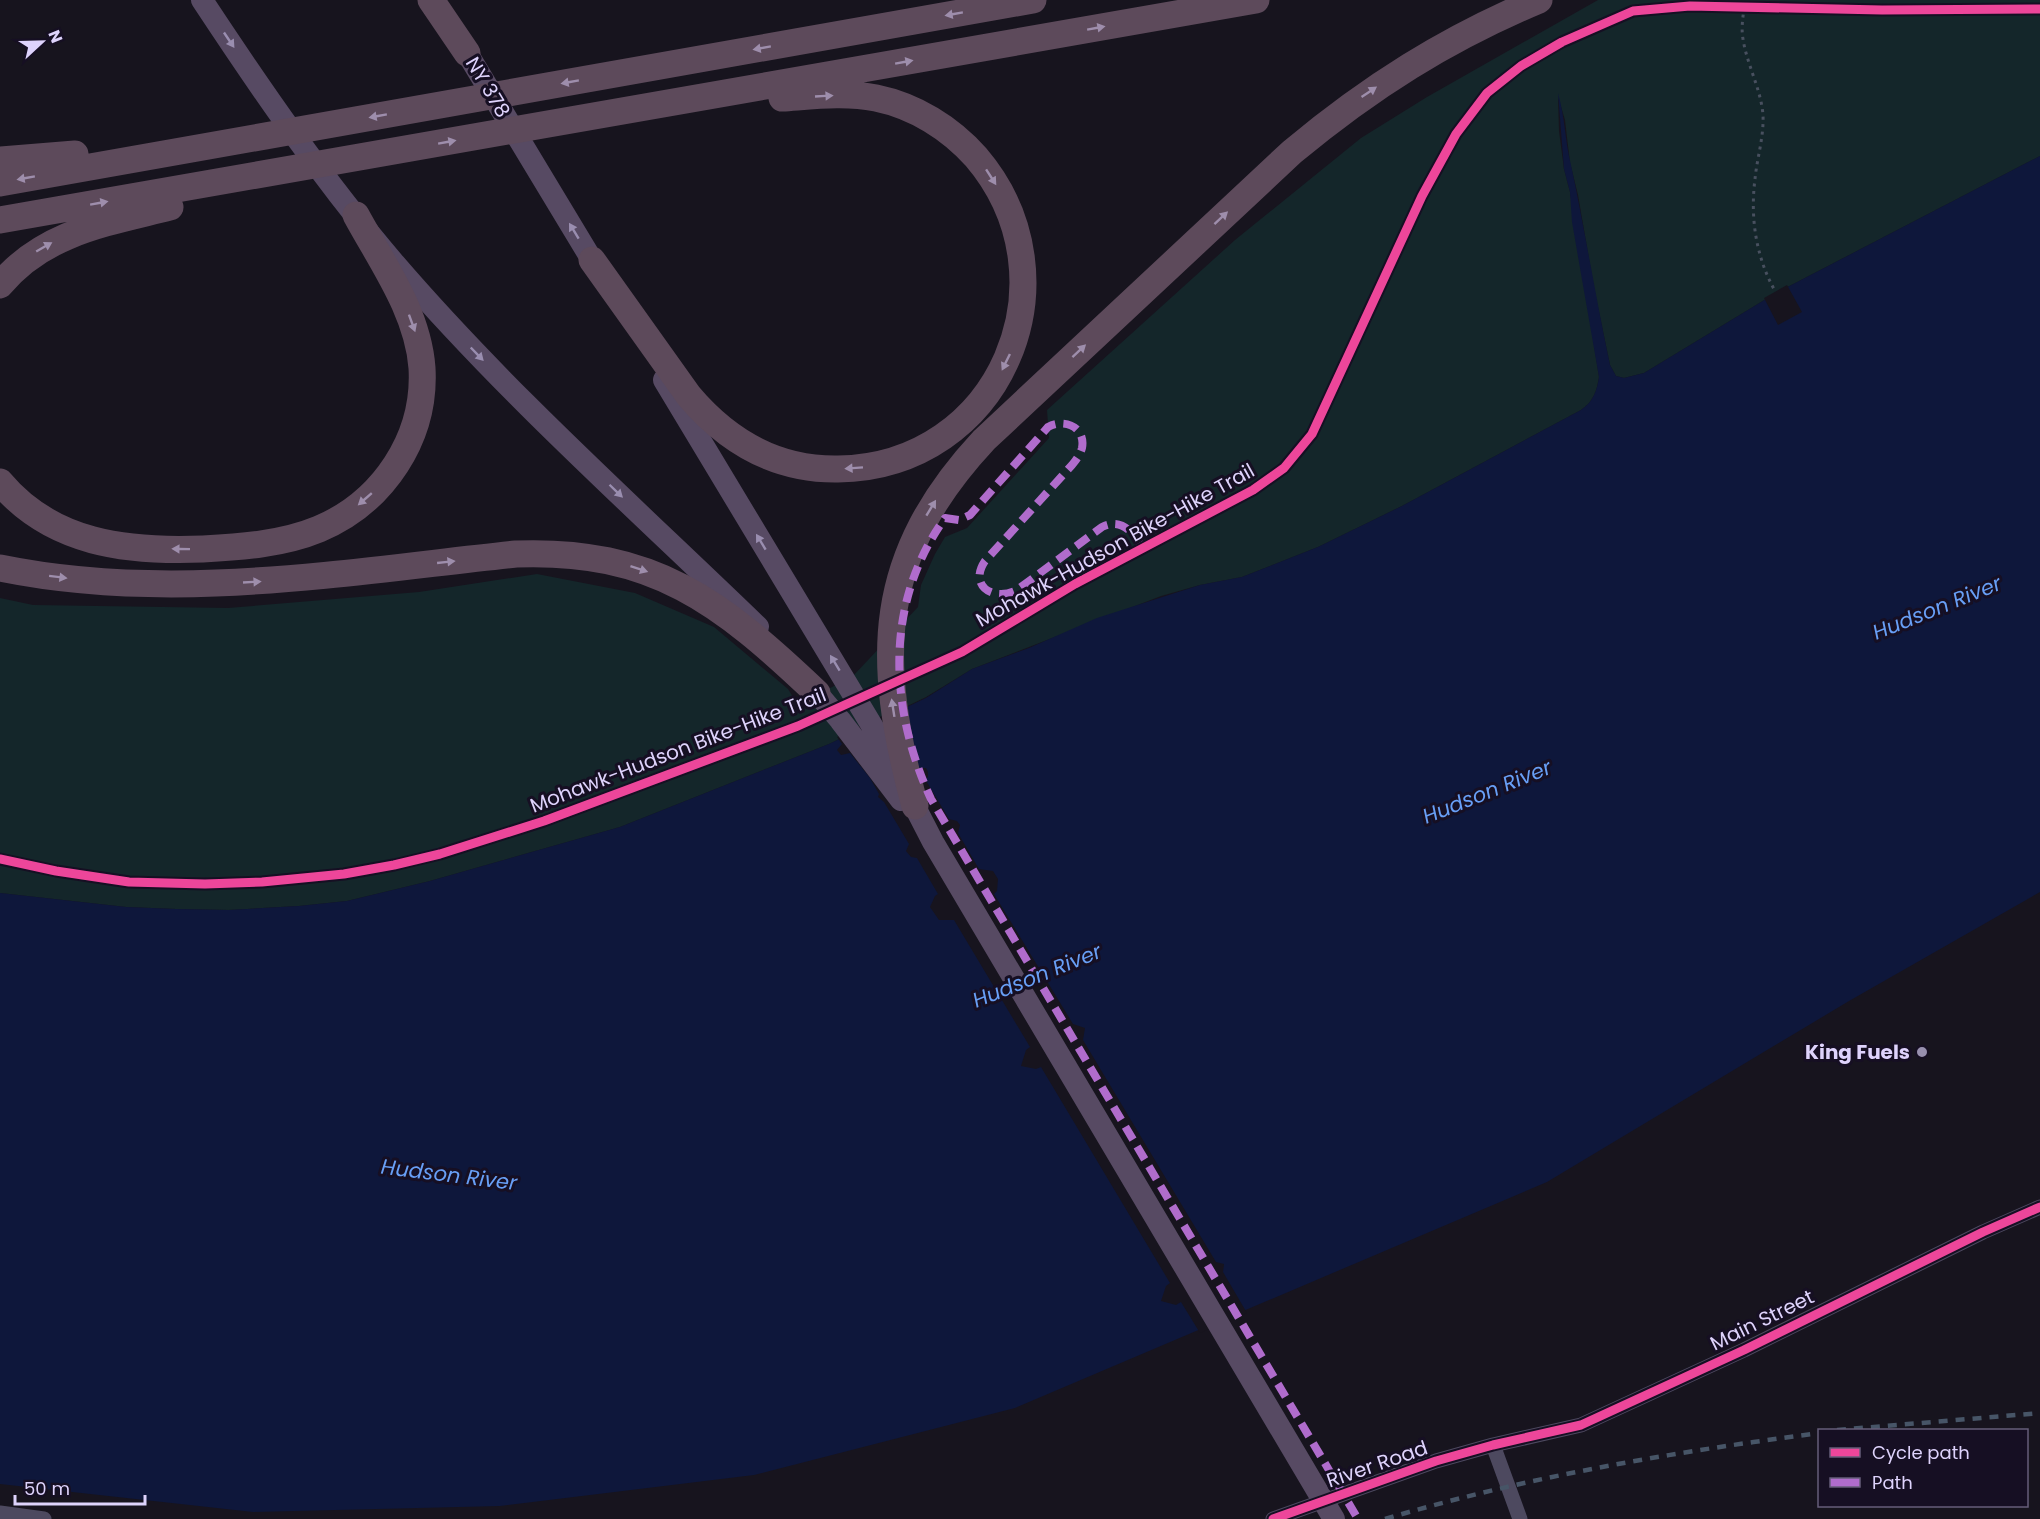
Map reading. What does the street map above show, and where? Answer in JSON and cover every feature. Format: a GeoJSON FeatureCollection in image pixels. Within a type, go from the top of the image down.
{"type":"FeatureCollection","features":[{"type":"Feature","properties":{"kind":"highway"},"geometry":{"type":"LineString","coordinates":[[433,0],[467,53]]}},
{"type":"Feature","properties":{"kind":"highway"},"geometry":{"type":"LineString","coordinates":[[0,183],[1033,0]]}},
{"type":"Feature","properties":{"kind":"highway"},"geometry":{"type":"LineString","coordinates":[[0,220],[1256,0]]}},
{"type":"Feature","properties":{"kind":"highway"},"geometry":{"type":"LineString","coordinates":[[915,806],[900,745],[890,676],[893,615],[905,560],[917,533],[945,484],[984,440],[1292,152],[1353,103],[1417,61],[1483,25],[1539,0]]}},
{"type":"Feature","properties":{"kind":"highway"},"geometry":{"type":"LineString","coordinates":[[592,260],[704,414],[721,430],[760,454],[781,462],[802,466],[825,469],[873,466],[895,461],[940,439],[978,406],[1003,368],[1017,335],[1024,279],[1015,223],[987,170],[966,146],[946,129],[923,115],[885,100],[853,95],[640,108]]}},
{"type":"Feature","properties":{"kind":"highway"},"geometry":{"type":"LineString","coordinates":[[0,160],[229,143]]}},
{"type":"Feature","properties":{"kind":"highway"},"geometry":{"type":"LineString","coordinates":[[0,285],[27,258],[69,234],[348,159]]}},
{"type":"Feature","properties":{"kind":"highway"},"geometry":{"type":"LineString","coordinates":[[0,482],[28,511],[49,525],[70,534],[114,544],[159,549],[226,547],[292,537],[317,530],[355,508],[387,478],[401,458],[418,414],[422,369],[419,345],[403,300],[356,215]]}},
{"type":"Feature","properties":{"kind":"highway"},"geometry":{"type":"LineString","coordinates":[[0,568],[86,580],[194,584],[263,581],[516,554],[547,553],[613,561],[668,580],[720,609],[767,641],[817,693]]}},
{"type":"Feature","properties":{"kind":"main road"},"geometry":{"type":"LineString","coordinates":[[202,0],[303,147],[413,284],[500,376],[767,641]]}},
{"type":"Feature","properties":{"kind":"main road","name":"NY 378"},"geometry":{"type":"LineString","coordinates":[[467,53],[880,739],[933,842],[1334,1519]]}},
{"type":"Feature","properties":{"kind":"main road","name":"NY 378"},"geometry":{"type":"LineString","coordinates":[[817,693],[933,842]]}},
{"type":"Feature","properties":{"kind":"street","name":"Main Street"},"geometry":{"type":"LineString","coordinates":[[1493,1445],[1581,1425],[1744,1350],[1973,1237],[2040,1207]]}},
{"type":"Feature","properties":{"kind":"street","name":"River Road"},"geometry":{"type":"LineString","coordinates":[[1273,1519],[1436,1461],[1493,1445]]}},
{"type":"Feature","properties":{"kind":"street"},"geometry":{"type":"LineString","coordinates":[[1493,1445],[1520,1519]]}},
{"type":"Feature","properties":{"kind":"street"},"geometry":{"type":"LineString","coordinates":[[0,1513],[44,1519]]}},
{"type":"Feature","properties":{"kind":"path"},"geometry":{"type":"LineString","coordinates":[[1734,7],[1749,7],[1743,40],[1761,97],[1763,114],[1763,132],[1755,179],[1754,229],[1767,275],[1775,291]]}},
{"type":"Feature","properties":{"kind":"shaded area"},"geometry":{"type":"Polygon","coordinates":[[[1598,0],[2040,0],[2040,156],[1776,293],[1644,373],[1624,378],[1616,376],[1610,365],[1570,163],[1565,120],[1558,97],[1559,131],[1564,169],[1570,192],[1599,377],[1596,391],[1589,403],[1581,410],[1402,506],[1318,547],[1242,577],[1200,585],[1161,596],[972,669],[926,697],[829,744],[620,827],[430,881],[347,901],[229,910],[126,907],[0,893],[0,598],[33,605],[228,608],[419,592],[537,574],[635,593],[714,627],[788,689],[798,705],[853,676],[918,607],[921,585],[945,537],[967,528],[1049,438],[1047,410],[1235,240],[1361,138],[1427,97],[1598,0]]]}},
{"type":"Feature","properties":{"kind":"water","name":"Hudson River"},"geometry":{"type":"Polygon","coordinates":[[[1558,93],[1610,365],[1616,376],[1624,378],[1644,373],[1776,293],[2040,156],[2040,892],[1849,1001],[1547,1182],[1015,1408],[754,1475],[500,1506],[253,1512],[0,1484],[0,893],[126,907],[229,910],[347,901],[430,881],[620,827],[829,744],[926,698],[972,669],[1029,648],[1097,618],[1200,585],[1242,577],[1318,547],[1402,506],[1581,410],[1589,403],[1596,391],[1599,377],[1572,222],[1570,192],[1564,169],[1558,93]]]}},
{"type":"Feature","properties":{"kind":"pier"},"geometry":{"type":"Polygon","coordinates":[[[1787,285],[1802,312],[1778,325],[1764,298],[1787,285]]]}},
{"type":"Feature","properties":{"kind":"pier"},"geometry":{"type":"Polygon","coordinates":[[[886,714],[919,768],[926,768],[928,777],[925,779],[949,819],[957,821],[960,825],[958,833],[979,869],[993,871],[998,879],[997,891],[994,894],[1073,1024],[1085,1028],[1083,1040],[1216,1262],[1224,1264],[1223,1272],[1247,1313],[1200,1333],[1181,1302],[1176,1305],[1161,1301],[1166,1286],[1170,1283],[1041,1067],[1036,1069],[1021,1066],[1026,1050],[1030,1047],[954,920],[939,920],[930,907],[938,894],[917,858],[911,857],[906,851],[909,844],[884,802],[878,797],[879,794],[870,778],[850,753],[841,755],[837,750],[842,744],[837,737],[886,714]]]}},
{"type":"Feature","properties":{"kind":"railway"},"geometry":{"type":"LineString","coordinates":[[1849,1429],[2040,1413]]}},
{"type":"Feature","properties":{"kind":"railway"},"geometry":{"type":"LineString","coordinates":[[1385,1519],[1438,1504],[1600,1467],[1818,1433]]}},
{"type":"Feature","properties":{"kind":"marked path"},"geometry":{"type":"LineString","coordinates":[[1143,548],[1126,528],[1109,524],[1017,590],[1000,594],[992,593],[982,584],[981,570],[985,561],[1072,465],[1081,451],[1081,435],[1073,426],[1054,424],[1048,427],[970,515],[959,520],[945,518],[925,551],[911,585],[903,620],[899,656],[901,693],[907,729],[917,764],[931,799],[1358,1519]]}},
{"type":"Feature","properties":{"kind":"cycle path","name":"Mohawk-Hudson Bike-Hike Trail"},"geometry":{"type":"LineString","coordinates":[[0,859],[56,871],[129,882],[205,884],[262,882],[344,874],[440,854],[544,821],[798,726],[962,652],[1075,584],[1253,490],[1284,468],[1312,434],[1422,196],[1456,134],[1487,93],[1521,66],[1562,42],[1633,11],[1690,6],[1882,10],[2040,9]]}},
{"type":"Feature","properties":{"kind":"cycle path"},"geometry":{"type":"LineString","coordinates":[[1273,1519],[1436,1461],[1581,1425],[1744,1350],[1983,1232],[2040,1207]]}},
{"type":"Feature","properties":{"kind":"place","name":"King Fuels"},"geometry":{"type":"Point","coordinates":[1922,1052]}}]}
